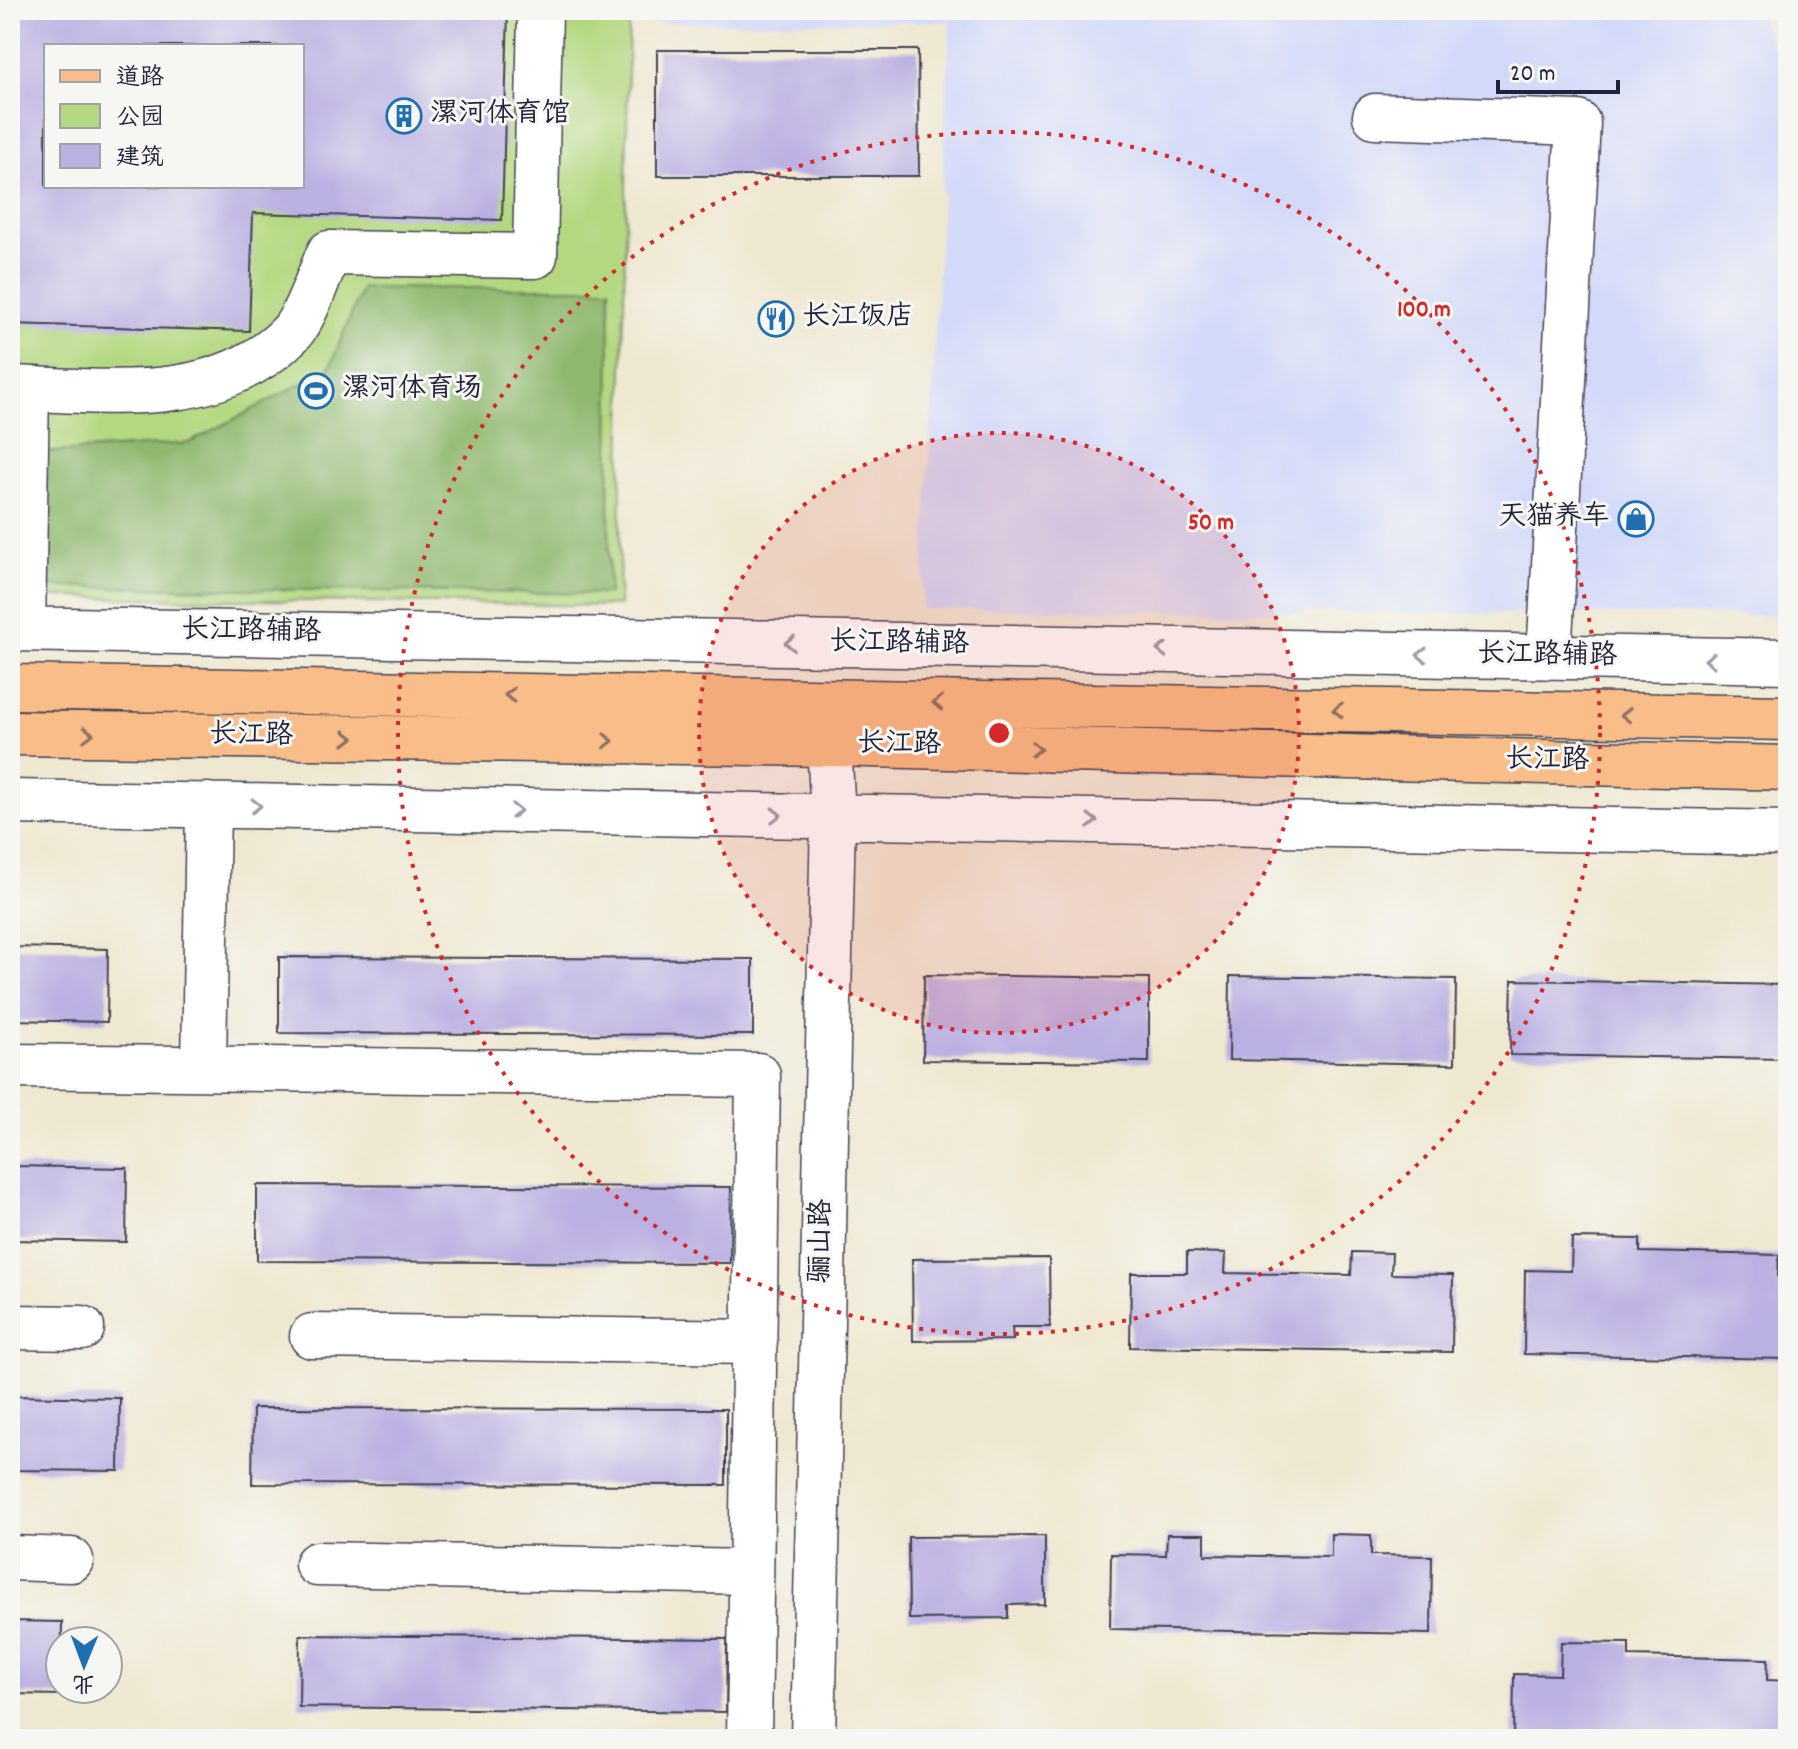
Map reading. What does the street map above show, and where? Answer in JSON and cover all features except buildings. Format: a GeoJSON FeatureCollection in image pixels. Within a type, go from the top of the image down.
{"type":"FeatureCollection","features":[{"type":"Feature","properties":{"kind":"main road","name":"长江路"},"geometry":{"type":"LineString","coordinates":[[10,687],[1788,718]]}},
{"type":"Feature","properties":{"kind":"main road","name":"长江路"},"geometry":{"type":"LineString","coordinates":[[10,733],[829,744],[1788,768]]}},
{"type":"Feature","properties":{"kind":"street"},"geometry":{"type":"LineString","coordinates":[[17,629],[18,389],[159,392],[246,369],[291,333],[329,253],[535,256],[540,10]]}},
{"type":"Feature","properties":{"kind":"street"},"geometry":{"type":"LineString","coordinates":[[1375,116],[1578,123],[1549,657]]}},
{"type":"Feature","properties":{"kind":"street","name":"长江路辅路"},"geometry":{"type":"LineString","coordinates":[[17,629],[1788,661]]}},
{"type":"Feature","properties":{"kind":"street","name":"骊山路"},"geometry":{"type":"LineString","coordinates":[[813,1739],[833,816],[829,744]]}},
{"type":"Feature","properties":{"kind":"street"},"geometry":{"type":"LineString","coordinates":[[10,802],[1788,833]]}},
{"type":"Feature","properties":{"kind":"street"},"geometry":{"type":"LineString","coordinates":[[204,1068],[208,805]]}},
{"type":"Feature","properties":{"kind":"street"},"geometry":{"type":"LineString","coordinates":[[10,1066],[758,1075],[749,1739]]}},
{"type":"Feature","properties":{"kind":"street"},"geometry":{"type":"LineString","coordinates":[[10,1327],[82,1328]]}},
{"type":"Feature","properties":{"kind":"street"},"geometry":{"type":"LineString","coordinates":[[312,1336],[755,1342]]}},
{"type":"Feature","properties":{"kind":"street"},"geometry":{"type":"LineString","coordinates":[[10,1558],[71,1560]]}},
{"type":"Feature","properties":{"kind":"street"},"geometry":{"type":"LineString","coordinates":[[317,1564],[751,1572]]}},
{"type":"Feature","properties":{"kind":"shaded area"},"geometry":{"type":"Polygon","coordinates":[[[634,10],[1757,10],[1788,83],[1788,616],[922,609],[950,22],[633,23],[634,10]]]}},
{"type":"Feature","properties":{"kind":"green space","name":"漯河体育场"},"geometry":{"type":"Polygon","coordinates":[[[10,10],[629,10],[619,606],[10,596],[10,10]]]}},
{"type":"Feature","properties":{"kind":"green space"},"geometry":{"type":"Polygon","coordinates":[[[362,288],[610,288],[609,594],[10,586],[38,453],[189,443],[329,369],[362,288]]]}},
{"type":"Feature","properties":{"kind":"place","name":"漯河体育馆"},"geometry":{"type":"Point","coordinates":[404,116]}},
{"type":"Feature","properties":{"kind":"place","name":"长江饭店"},"geometry":{"type":"Point","coordinates":[776,319]}},
{"type":"Feature","properties":{"kind":"place","name":"漯河体育场"},"geometry":{"type":"Point","coordinates":[316,391]}},
{"type":"Feature","properties":{"kind":"place","name":"天猫养车"},"geometry":{"type":"Point","coordinates":[1636,519]}}]}
